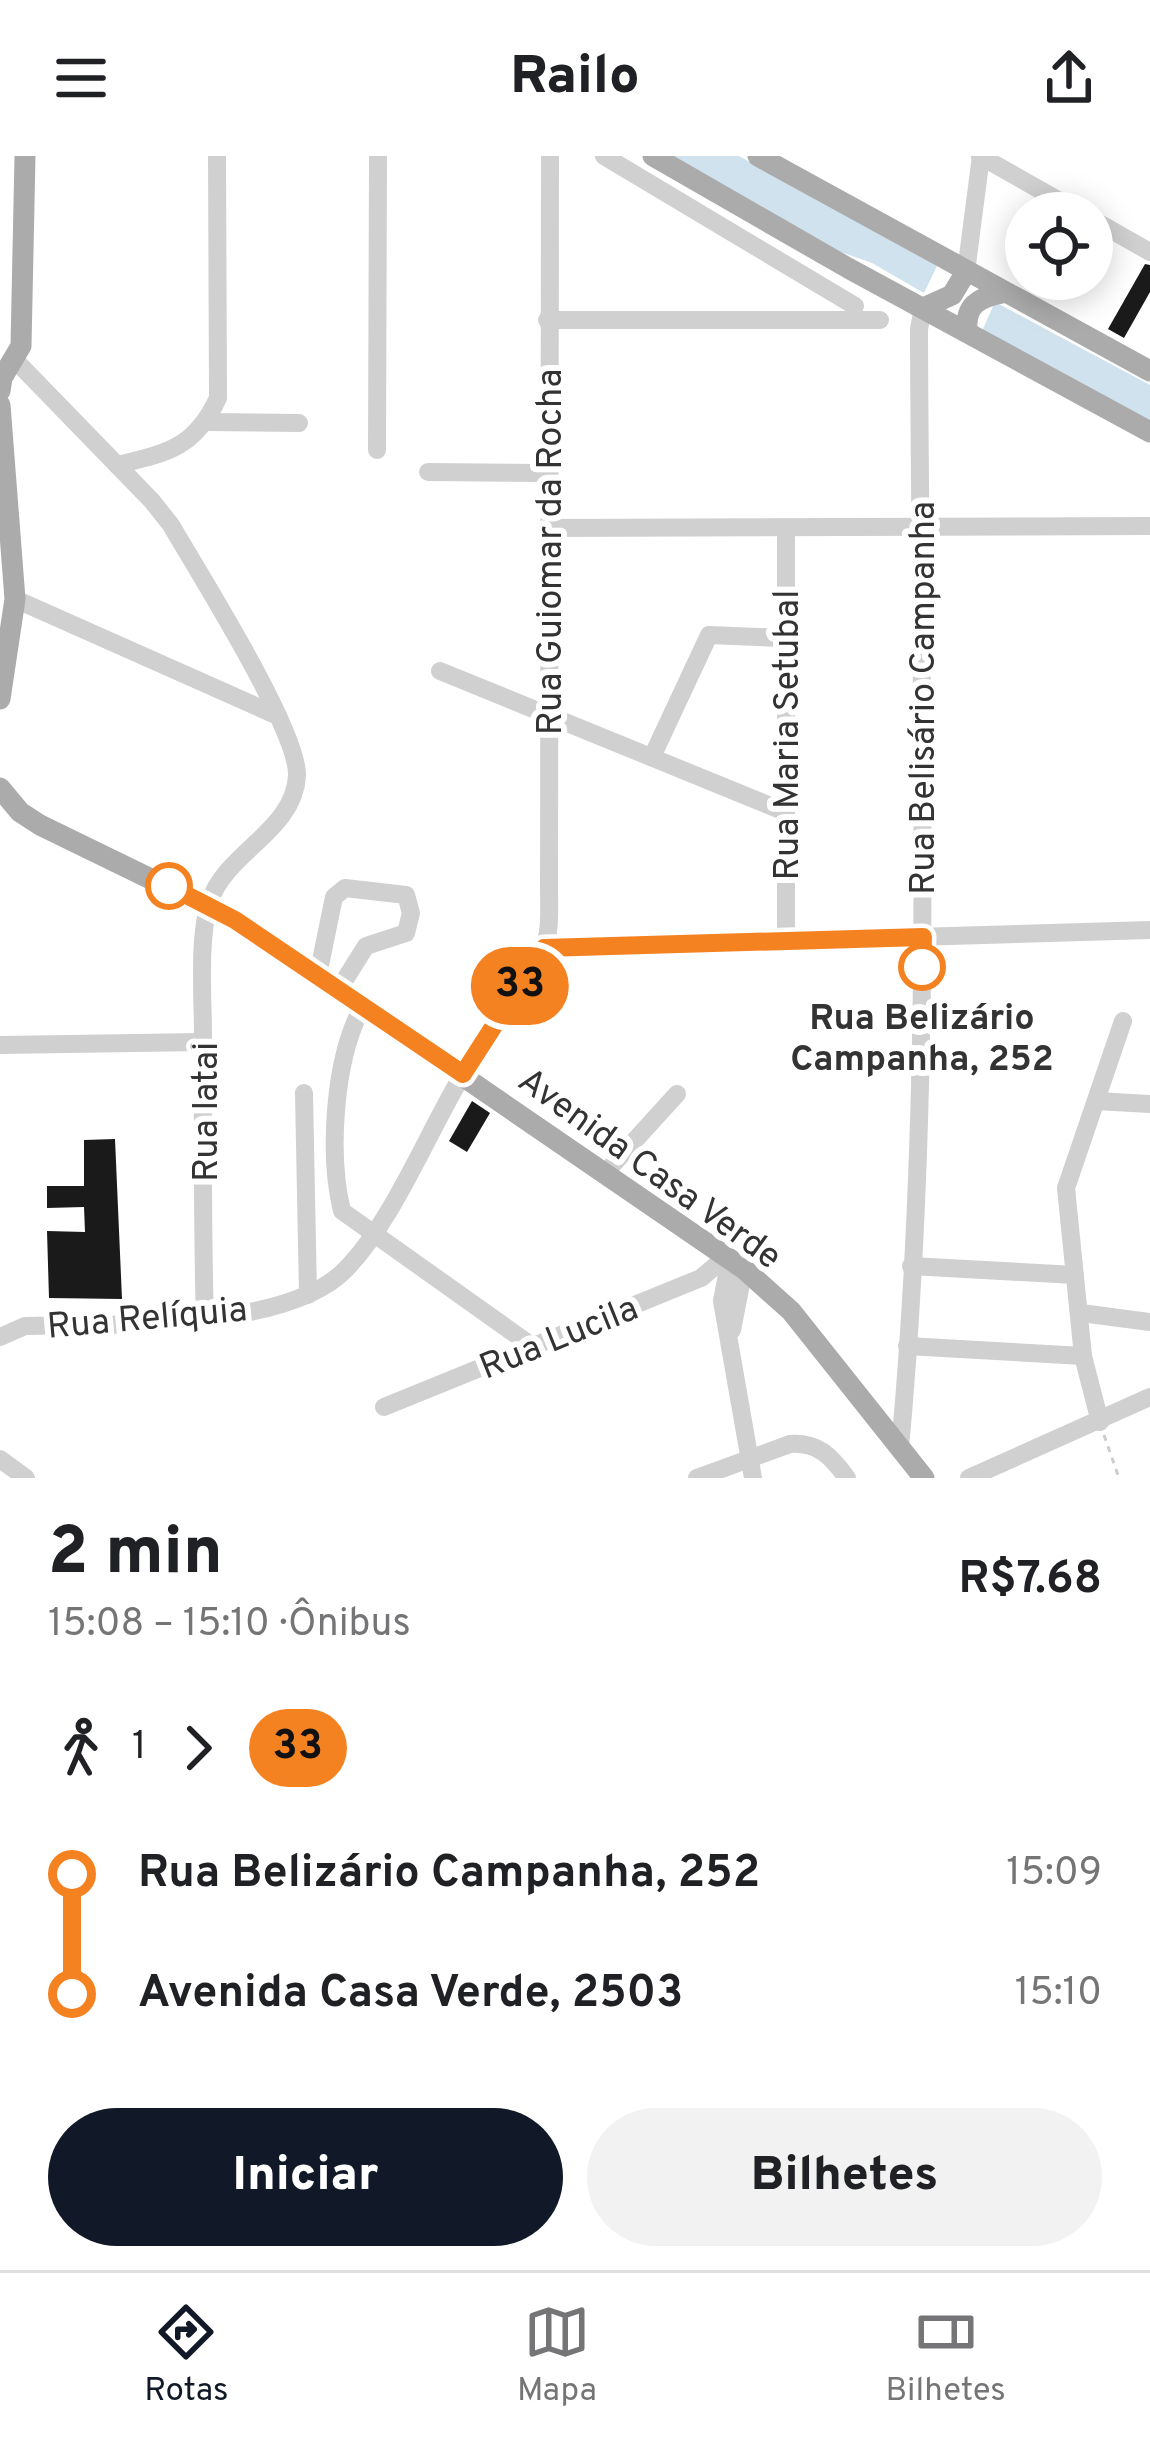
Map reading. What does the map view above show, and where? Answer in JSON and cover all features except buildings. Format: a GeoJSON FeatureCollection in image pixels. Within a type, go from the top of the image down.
{"type":"FeatureCollection","features":[{"type":"Feature","properties":{"kind":"main road"},"geometry":{"type":"LineString","coordinates":[[0,391],[8,359],[21,346],[25,156]]}},
{"type":"Feature","properties":{"kind":"main road"},"geometry":{"type":"LineString","coordinates":[[653,156],[1150,432]]}},
{"type":"Feature","properties":{"kind":"main road"},"geometry":{"type":"LineString","coordinates":[[758,156],[1150,371]]}},
{"type":"Feature","properties":{"kind":"main road"},"geometry":{"type":"LineString","coordinates":[[923,308],[952,295],[966,272]]}},
{"type":"Feature","properties":{"kind":"main road"},"geometry":{"type":"LineString","coordinates":[[967,331],[966,317],[972,305],[1002,293]]}},
{"type":"Feature","properties":{"kind":"main road"},"geometry":{"type":"LineString","coordinates":[[0,405],[2,484],[15,599],[0,699]]}},
{"type":"Feature","properties":{"kind":"main road","name":"Avenida Casa Verde"},"geometry":{"type":"LineString","coordinates":[[0,788],[20,812],[40,824],[208,905],[318,975],[733,1262],[791,1311],[924,1478]]}},
{"type":"Feature","properties":{"kind":"main road","name":"Avenida Casa Verde"},"geometry":{"type":"LineString","coordinates":[[0,810],[40,824]]}},
{"type":"Feature","properties":{"kind":"street"},"geometry":{"type":"LineString","coordinates":[[117,465],[184,444],[207,422],[218,398],[217,156]]}},
{"type":"Feature","properties":{"kind":"street"},"geometry":{"type":"LineString","coordinates":[[376,450],[378,156]]}},
{"type":"Feature","properties":{"kind":"street","name":"Rua Guiomar da Rocha"},"geometry":{"type":"LineString","coordinates":[[544,948],[549,887],[550,156]]}},
{"type":"Feature","properties":{"kind":"street"},"geometry":{"type":"LineString","coordinates":[[604,156],[855,306]]}},
{"type":"Feature","properties":{"kind":"street"},"geometry":{"type":"LineString","coordinates":[[966,272],[980,156],[1044,192]]}},
{"type":"Feature","properties":{"kind":"street"},"geometry":{"type":"LineString","coordinates":[[1113,232],[1150,252]]}},
{"type":"Feature","properties":{"kind":"street"},"geometry":{"type":"LineString","coordinates":[[828,319],[866,299],[876,283]]}},
{"type":"Feature","properties":{"kind":"street","name":"Rua Belisário Campanha"},"geometry":{"type":"LineString","coordinates":[[900,1448],[923,937],[919,329],[923,308]]}},
{"type":"Feature","properties":{"kind":"street"},"geometry":{"type":"LineString","coordinates":[[547,320],[880,320]]}},
{"type":"Feature","properties":{"kind":"street"},"geometry":{"type":"LineString","coordinates":[[8,359],[171,525],[278,716],[295,761],[292,795],[267,832],[224,875],[208,905]]}},
{"type":"Feature","properties":{"kind":"street"},"geometry":{"type":"LineString","coordinates":[[207,422],[299,423]]}},
{"type":"Feature","properties":{"kind":"street"},"geometry":{"type":"LineString","coordinates":[[428,472],[548,473]]}},
{"type":"Feature","properties":{"kind":"street"},"geometry":{"type":"LineString","coordinates":[[548,528],[1150,526]]}},
{"type":"Feature","properties":{"kind":"street","name":"Rua Maria Setubal"},"geometry":{"type":"LineString","coordinates":[[786,530],[786,940]]}},
{"type":"Feature","properties":{"kind":"street"},"geometry":{"type":"LineString","coordinates":[[15,599],[278,716]]}},
{"type":"Feature","properties":{"kind":"street"},"geometry":{"type":"LineString","coordinates":[[652,757],[709,635],[784,638]]}},
{"type":"Feature","properties":{"kind":"street"},"geometry":{"type":"LineString","coordinates":[[440,671],[783,811]]}},
{"type":"Feature","properties":{"kind":"street"},"geometry":{"type":"LineString","coordinates":[[318,975],[334,897],[345,888],[406,896],[411,914],[406,932],[365,946],[339,989]]}},
{"type":"Feature","properties":{"kind":"street","name":"Rua Iatai"},"geometry":{"type":"LineString","coordinates":[[205,1319],[203,1042],[208,905]]}},
{"type":"Feature","properties":{"kind":"street"},"geometry":{"type":"LineString","coordinates":[[544,948],[1150,930]]}},
{"type":"Feature","properties":{"kind":"street","name":"Rua Relíquia"},"geometry":{"type":"LineString","coordinates":[[0,1337],[25,1326],[205,1319],[308,1295],[342,1273],[372,1235],[463,1074],[544,948]]}},
{"type":"Feature","properties":{"kind":"street"},"geometry":{"type":"LineString","coordinates":[[363,1006],[342,1062],[337,1190],[342,1211],[532,1346]]}},
{"type":"Feature","properties":{"kind":"street"},"geometry":{"type":"LineString","coordinates":[[1100,1422],[1083,1356],[1066,1188],[1123,1022]]}},
{"type":"Feature","properties":{"kind":"street"},"geometry":{"type":"LineString","coordinates":[[0,1045],[203,1042]]}},
{"type":"Feature","properties":{"kind":"street"},"geometry":{"type":"LineString","coordinates":[[304,1094],[308,1295]]}},
{"type":"Feature","properties":{"kind":"street"},"geometry":{"type":"LineString","coordinates":[[607,1172],[677,1094]]}},
{"type":"Feature","properties":{"kind":"street"},"geometry":{"type":"LineString","coordinates":[[1096,1102],[1150,1104]]}},
{"type":"Feature","properties":{"kind":"street"},"geometry":{"type":"LineString","coordinates":[[733,1262],[722,1301],[753,1478]]}},
{"type":"Feature","properties":{"kind":"street","name":"Rua Lucila"},"geometry":{"type":"LineString","coordinates":[[384,1407],[733,1262]]}},
{"type":"Feature","properties":{"kind":"street"},"geometry":{"type":"LineString","coordinates":[[911,1266],[1075,1275]]}},
{"type":"Feature","properties":{"kind":"street"},"geometry":{"type":"LineString","coordinates":[[1081,1313],[1150,1322]]}},
{"type":"Feature","properties":{"kind":"street"},"geometry":{"type":"LineString","coordinates":[[0,1325],[25,1326]]}},
{"type":"Feature","properties":{"kind":"street"},"geometry":{"type":"LineString","coordinates":[[908,1346],[1083,1356]]}},
{"type":"Feature","properties":{"kind":"street"},"geometry":{"type":"LineString","coordinates":[[969,1478],[1150,1397]]}},
{"type":"Feature","properties":{"kind":"street"},"geometry":{"type":"LineString","coordinates":[[697,1478],[750,1457],[805,1443],[827,1454],[847,1478]]}},
{"type":"Feature","properties":{"kind":"street"},"geometry":{"type":"LineString","coordinates":[[0,1460],[26,1478]]}},
{"type":"Feature","properties":{"kind":"path"},"geometry":{"type":"LineString","coordinates":[[1100,1422],[1119,1478]]}},
{"type":"Feature","properties":{"kind":"water"},"geometry":{"type":"Polygon","coordinates":[[[671,156],[739,156],[937,266],[924,293],[671,156]]]}},
{"type":"Feature","properties":{"kind":"water"},"geometry":{"type":"Polygon","coordinates":[[[995,302],[1150,385],[1150,422],[982,331],[995,302]]]}},
{"type":"Feature","properties":{"kind":"bus line","name":"33"},"geometry":{"type":"LineString","coordinates":[[169,886],[235,920],[463,1074],[544,948],[923,937],[922,967]]}},
{"type":"Feature","properties":{"kind":"place","name":"Rua Belizário Campanha, 252"},"geometry":{"type":"Point","coordinates":[922,967]}}]}
